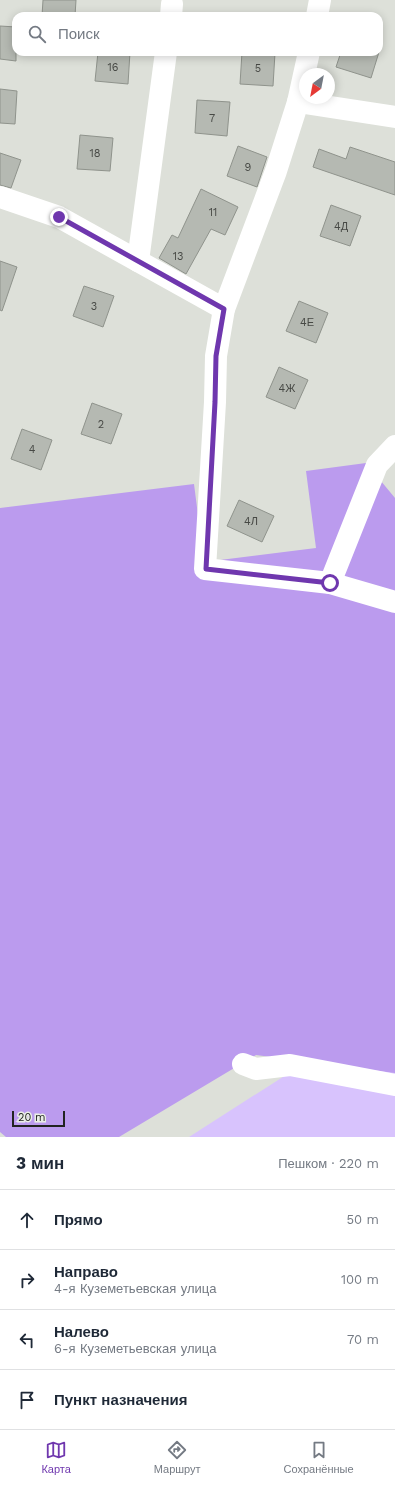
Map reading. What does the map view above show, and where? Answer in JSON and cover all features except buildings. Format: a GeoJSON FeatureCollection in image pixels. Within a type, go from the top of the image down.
{"type":"FeatureCollection","features":[{"type":"Feature","properties":{"kind":"street"},"geometry":{"type":"LineString","coordinates":[[318,12],[320,0]]}},
{"type":"Feature","properties":{"kind":"street"},"geometry":{"type":"LineString","coordinates":[[138,261],[165,56]]}},
{"type":"Feature","properties":{"kind":"street"},"geometry":{"type":"LineString","coordinates":[[309,56],[298,102],[276,172],[224,309],[216,356],[206,569],[330,583],[395,602]]}},
{"type":"Feature","properties":{"kind":"street"},"geometry":{"type":"LineString","coordinates":[[298,102],[395,117]]}},
{"type":"Feature","properties":{"kind":"street"},"geometry":{"type":"LineString","coordinates":[[0,197],[59,217],[224,309]]}},
{"type":"Feature","properties":{"kind":"street"},"geometry":{"type":"LineString","coordinates":[[330,583],[377,465],[395,446]]}},
{"type":"Feature","properties":{"kind":"street"},"geometry":{"type":"LineString","coordinates":[[243,1064],[256,1069],[290,1065],[395,1085]]}},
{"type":"Feature","properties":{"kind":"shaded area"},"geometry":{"type":"Polygon","coordinates":[[[366,463],[395,498],[395,1073],[256,1055],[119,1137],[6,1137],[0,1132],[0,508],[194,484],[204,562],[316,548],[306,471],[366,463]]]}},
{"type":"Feature","properties":{"kind":"shaded area"},"geometry":{"type":"Polygon","coordinates":[[[314,1057],[395,1059],[395,1137],[189,1137],[314,1057]]]}},
{"type":"Feature","properties":{"kind":"route"},"geometry":{"type":"LineString","coordinates":[[59,217],[224,309],[216,356],[206,569],[330,583]]}}]}
